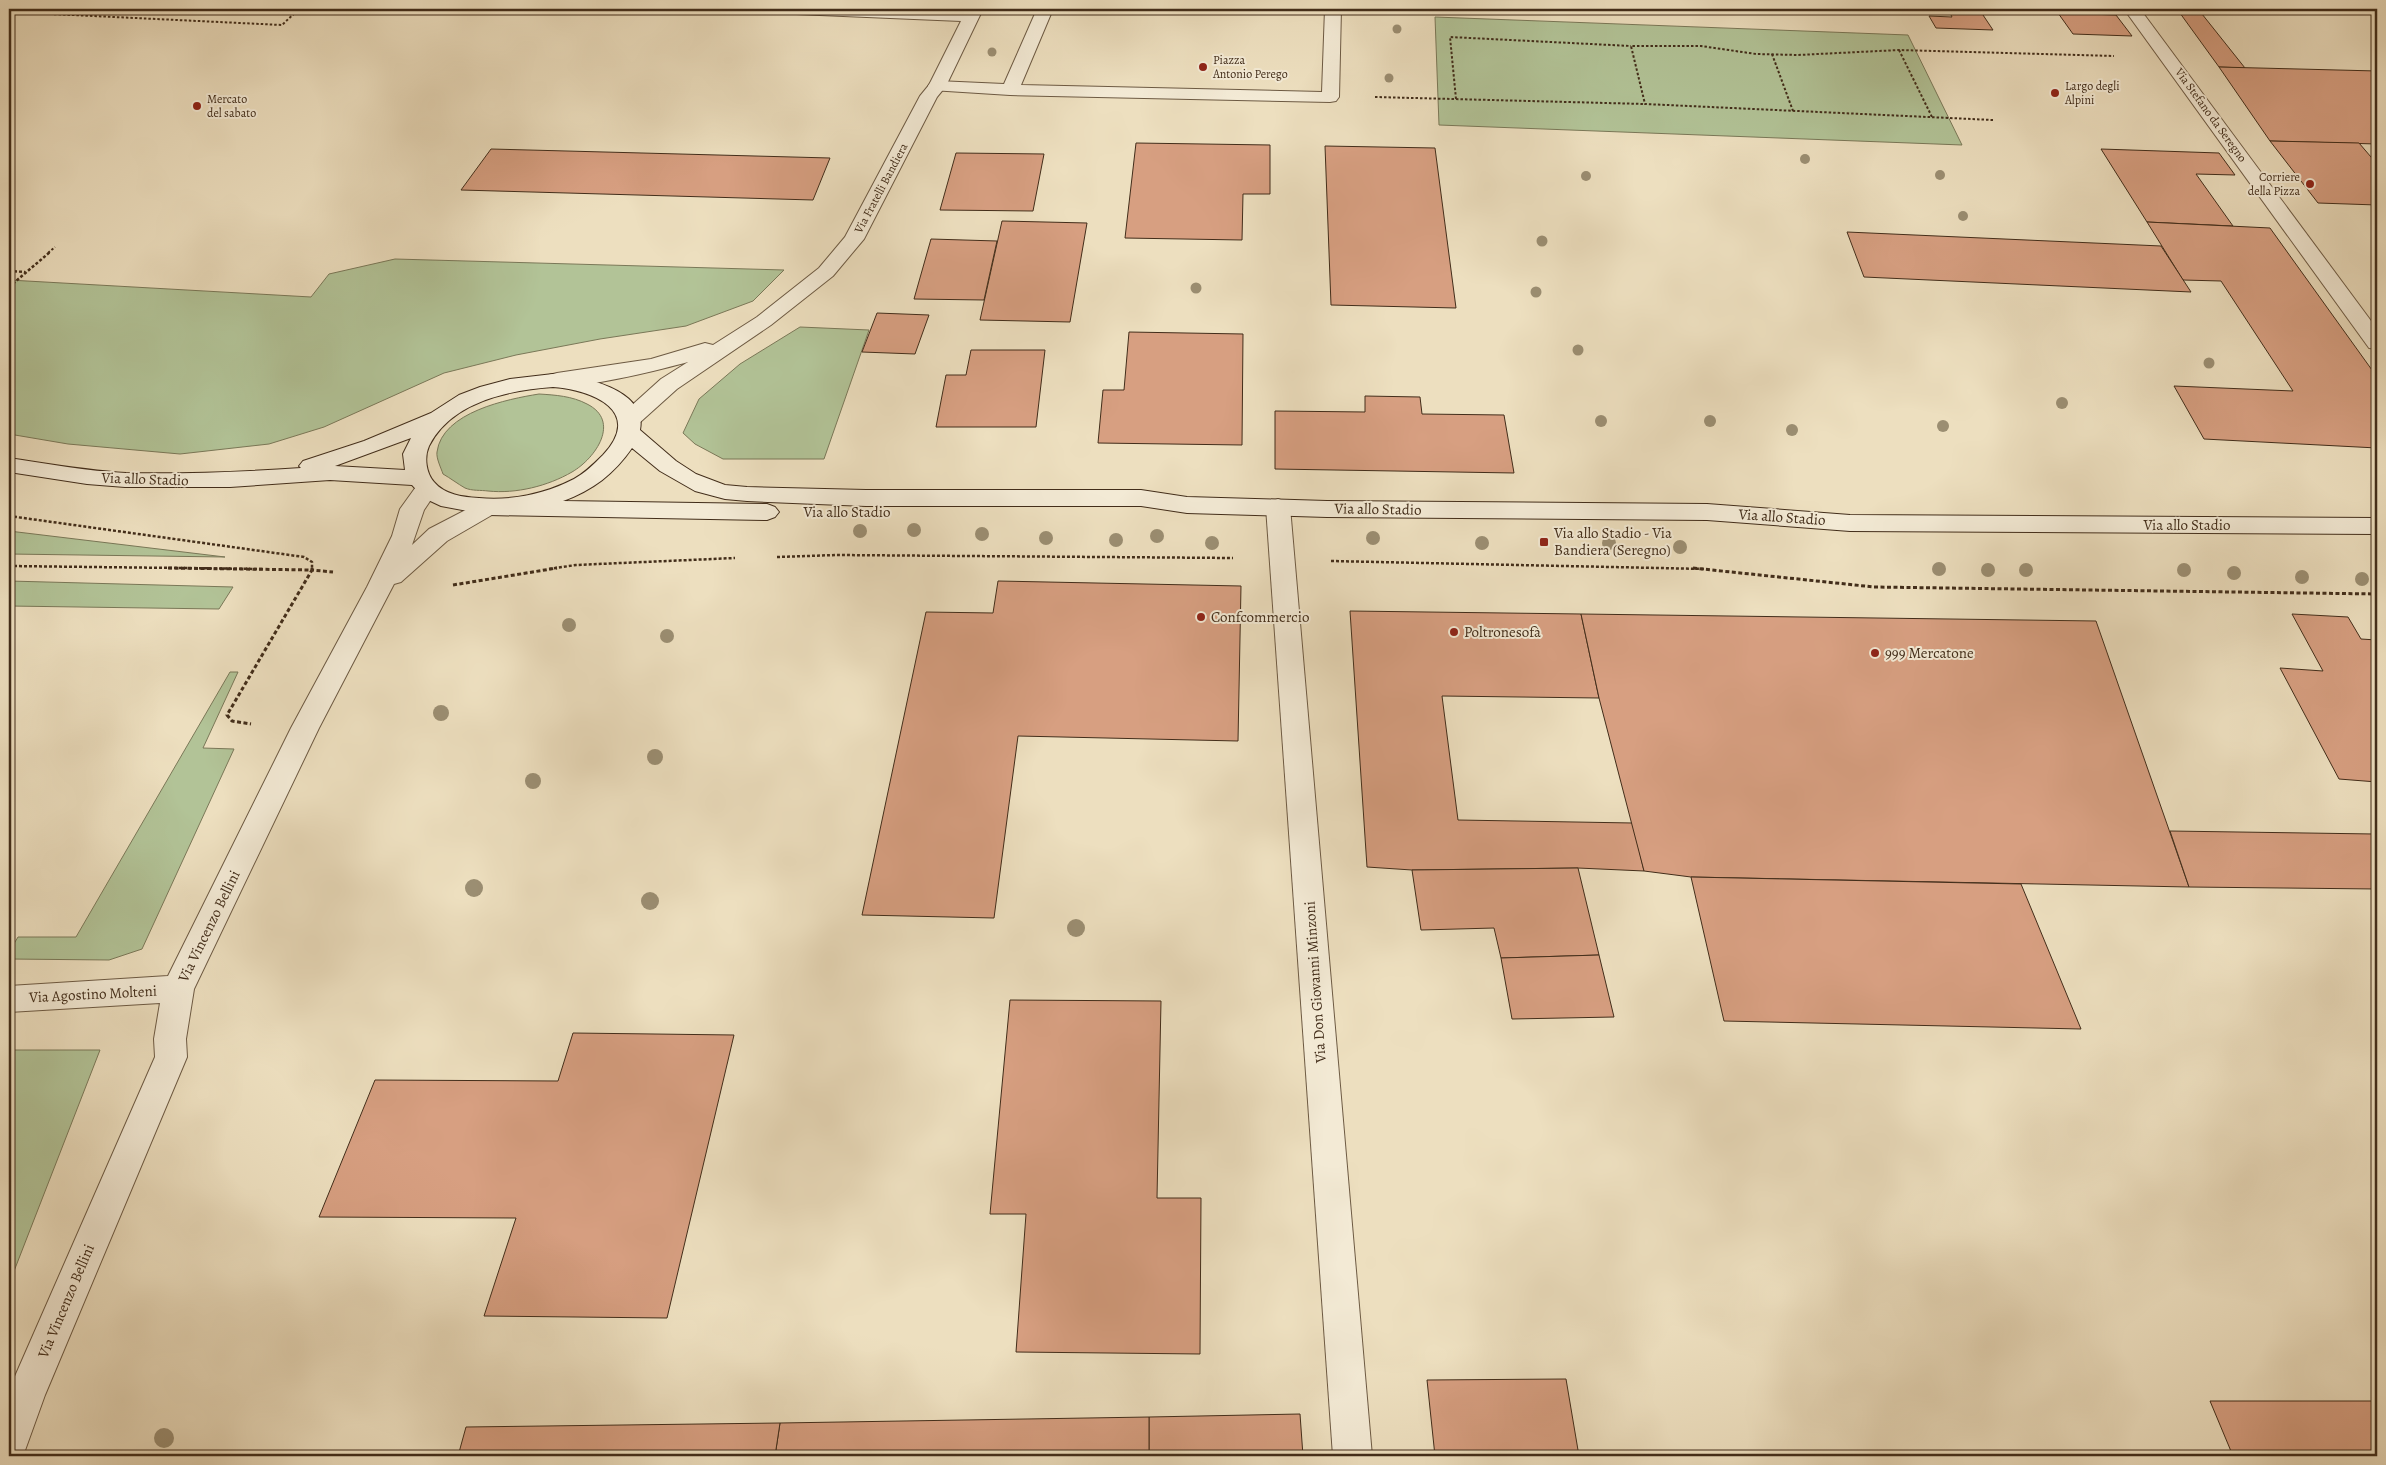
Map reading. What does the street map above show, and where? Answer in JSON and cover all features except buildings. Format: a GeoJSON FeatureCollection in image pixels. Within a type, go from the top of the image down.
{"type":"FeatureCollection","features":[{"type":"Feature","properties":{"kind":"street"},"geometry":{"type":"LineString","coordinates":[[796,9],[972,13]]}},
{"type":"Feature","properties":{"kind":"street"},"geometry":{"type":"LineString","coordinates":[[1010,90],[1045,9]]}},
{"type":"Feature","properties":{"kind":"street"},"geometry":{"type":"LineString","coordinates":[[937,86],[1010,90],[1330,97],[1333,9]]}},
{"type":"Feature","properties":{"kind":"street","name":"Via Stefano da Seregno"},"geometry":{"type":"LineString","coordinates":[[2132,9],[2377,343]]}},
{"type":"Feature","properties":{"kind":"street","name":"Via Fratelli Bandiera"},"geometry":{"type":"LineString","coordinates":[[628,426],[669,384],[764,321],[826,272],[854,239],[929,96],[937,86],[972,13]]}},
{"type":"Feature","properties":{"kind":"street","name":"Via Fratelli Bandiera"},"geometry":{"type":"LineString","coordinates":[[558,380],[611,373],[658,363],[692,354],[746,332]]}},
{"type":"Feature","properties":{"kind":"street","name":"Via allo Stadio"},"geometry":{"type":"LineString","coordinates":[[422,484],[413,455],[427,428],[436,419],[456,405],[495,389],[535,381],[558,380],[574,382],[604,392],[620,404],[628,426],[668,466],[703,486],[724,492],[866,498],[1141,498],[1187,505],[1278,508],[1707,512],[1850,523],[2377,526]]}},
{"type":"Feature","properties":{"kind":"street","name":"Via allo Stadio"},"geometry":{"type":"LineString","coordinates":[[281,476],[372,446],[436,419]]}},
{"type":"Feature","properties":{"kind":"street","name":"Via allo Stadio"},"geometry":{"type":"LineString","coordinates":[[498,507],[539,501],[583,484],[614,459],[628,426]]}},
{"type":"Feature","properties":{"kind":"street","name":"Via allo Stadio"},"geometry":{"type":"LineString","coordinates":[[9,465],[87,477],[125,480],[230,480],[330,473],[422,484],[446,500],[498,507],[652,511],[871,513],[1143,511],[1187,505]]}},
{"type":"Feature","properties":{"kind":"street","name":"Via Vincenzo Bellini"},"geometry":{"type":"LineString","coordinates":[[9,1444],[26,1394],[171,1057],[170,1039],[178,989],[305,728],[380,587],[404,536],[422,484]]}},
{"type":"Feature","properties":{"kind":"street","name":"Via Vincenzo Bellini"},"geometry":{"type":"LineString","coordinates":[[380,587],[438,535],[498,507]]}},
{"type":"Feature","properties":{"kind":"street","name":"Via Don Giovanni Minzoni"},"geometry":{"type":"LineString","coordinates":[[1278,508],[1353,1456]]}},
{"type":"Feature","properties":{"kind":"street","name":"Via Agostino Molteni"},"geometry":{"type":"LineString","coordinates":[[9,999],[178,989]]}},
{"type":"Feature","properties":{"kind":"path"},"geometry":{"type":"LineString","coordinates":[[9,12],[282,25],[299,9]]}},
{"type":"Feature","properties":{"kind":"path"},"geometry":{"type":"LineString","coordinates":[[1456,99],[1450,37],[1631,46],[1701,46],[1772,54],[1826,55],[1899,50],[2161,57],[2145,36],[2152,36]]}},
{"type":"Feature","properties":{"kind":"path"},"geometry":{"type":"LineString","coordinates":[[1631,46],[1645,104]]}},
{"type":"Feature","properties":{"kind":"path"},"geometry":{"type":"LineString","coordinates":[[1899,50],[1932,117]]}},
{"type":"Feature","properties":{"kind":"path"},"geometry":{"type":"LineString","coordinates":[[1772,54],[1792,111]]}},
{"type":"Feature","properties":{"kind":"path"},"geometry":{"type":"LineString","coordinates":[[1330,97],[1645,104],[1993,120]]}},
{"type":"Feature","properties":{"kind":"path"},"geometry":{"type":"LineString","coordinates":[[9,288],[55,247]]}},
{"type":"Feature","properties":{"kind":"path"},"geometry":{"type":"LineString","coordinates":[[9,271],[26,272]]}},
{"type":"Feature","properties":{"kind":"path"},"geometry":{"type":"LineString","coordinates":[[9,516],[304,557],[312,562],[312,570],[227,715],[232,721],[242,724],[260,725]]}},
{"type":"Feature","properties":{"kind":"path"},"geometry":{"type":"LineString","coordinates":[[776,557],[846,555],[1282,560],[1692,568],[1874,587],[2377,594]]}},
{"type":"Feature","properties":{"kind":"path"},"geometry":{"type":"LineString","coordinates":[[446,586],[576,565],[736,558]]}},
{"type":"Feature","properties":{"kind":"path"},"geometry":{"type":"LineString","coordinates":[[9,566],[342,572]]}},
{"type":"Feature","properties":{"kind":"green space"},"geometry":{"type":"Polygon","coordinates":[[[1435,17],[1908,35],[1962,145],[1439,125],[1435,17]]]}},
{"type":"Feature","properties":{"kind":"green space"},"geometry":{"type":"Polygon","coordinates":[[[395,259],[784,270],[753,301],[686,326],[600,339],[516,355],[444,373],[324,427],[269,444],[180,454],[68,444],[9,434],[9,280],[311,297],[329,274],[395,259]]]}},
{"type":"Feature","properties":{"kind":"green space"},"geometry":{"type":"Polygon","coordinates":[[[800,327],[869,330],[824,459],[723,459],[695,444],[683,433],[699,399],[740,364],[800,327]]]}},
{"type":"Feature","properties":{"kind":"green space"},"geometry":{"type":"Polygon","coordinates":[[[539,394],[575,399],[597,411],[604,429],[596,449],[581,466],[563,477],[542,485],[521,490],[499,492],[468,489],[443,474],[437,452],[442,438],[463,417],[494,404],[539,394]]]}},
{"type":"Feature","properties":{"kind":"green space"},"geometry":{"type":"Polygon","coordinates":[[[9,531],[225,557],[9,554],[9,531]]]}},
{"type":"Feature","properties":{"kind":"green space"},"geometry":{"type":"Polygon","coordinates":[[[9,581],[233,587],[219,609],[9,606],[9,581]]]}},
{"type":"Feature","properties":{"kind":"green space"},"geometry":{"type":"Polygon","coordinates":[[[230,672],[238,672],[203,748],[234,749],[142,949],[109,960],[9,959],[9,952],[18,937],[76,937],[230,672]]]}},
{"type":"Feature","properties":{"kind":"green space"},"geometry":{"type":"Polygon","coordinates":[[[9,1050],[100,1050],[9,1284],[9,1050]]]}},
{"type":"Feature","properties":{"kind":"place","name":"Piazza Antonio Perego"},"geometry":{"type":"Point","coordinates":[1203,67]}},
{"type":"Feature","properties":{"kind":"place","name":"Largo degli Alpini"},"geometry":{"type":"Point","coordinates":[2055,93]}},
{"type":"Feature","properties":{"kind":"place","name":"Mercato del sabato"},"geometry":{"type":"Point","coordinates":[197,106]}},
{"type":"Feature","properties":{"kind":"place","name":"Corriere della Pizza"},"geometry":{"type":"Point","coordinates":[2310,184]}},
{"type":"Feature","properties":{"kind":"place","name":"Via allo Stadio - Via Bandiera (Seregno)"},"geometry":{"type":"Point","coordinates":[1544,542]}},
{"type":"Feature","properties":{"kind":"place","name":"Confcommercio"},"geometry":{"type":"Point","coordinates":[1201,617]}},
{"type":"Feature","properties":{"kind":"place","name":"Poltronesofà"},"geometry":{"type":"Point","coordinates":[1454,632]}},
{"type":"Feature","properties":{"kind":"place","name":"999 Mercatone"},"geometry":{"type":"Point","coordinates":[1875,653]}}]}
